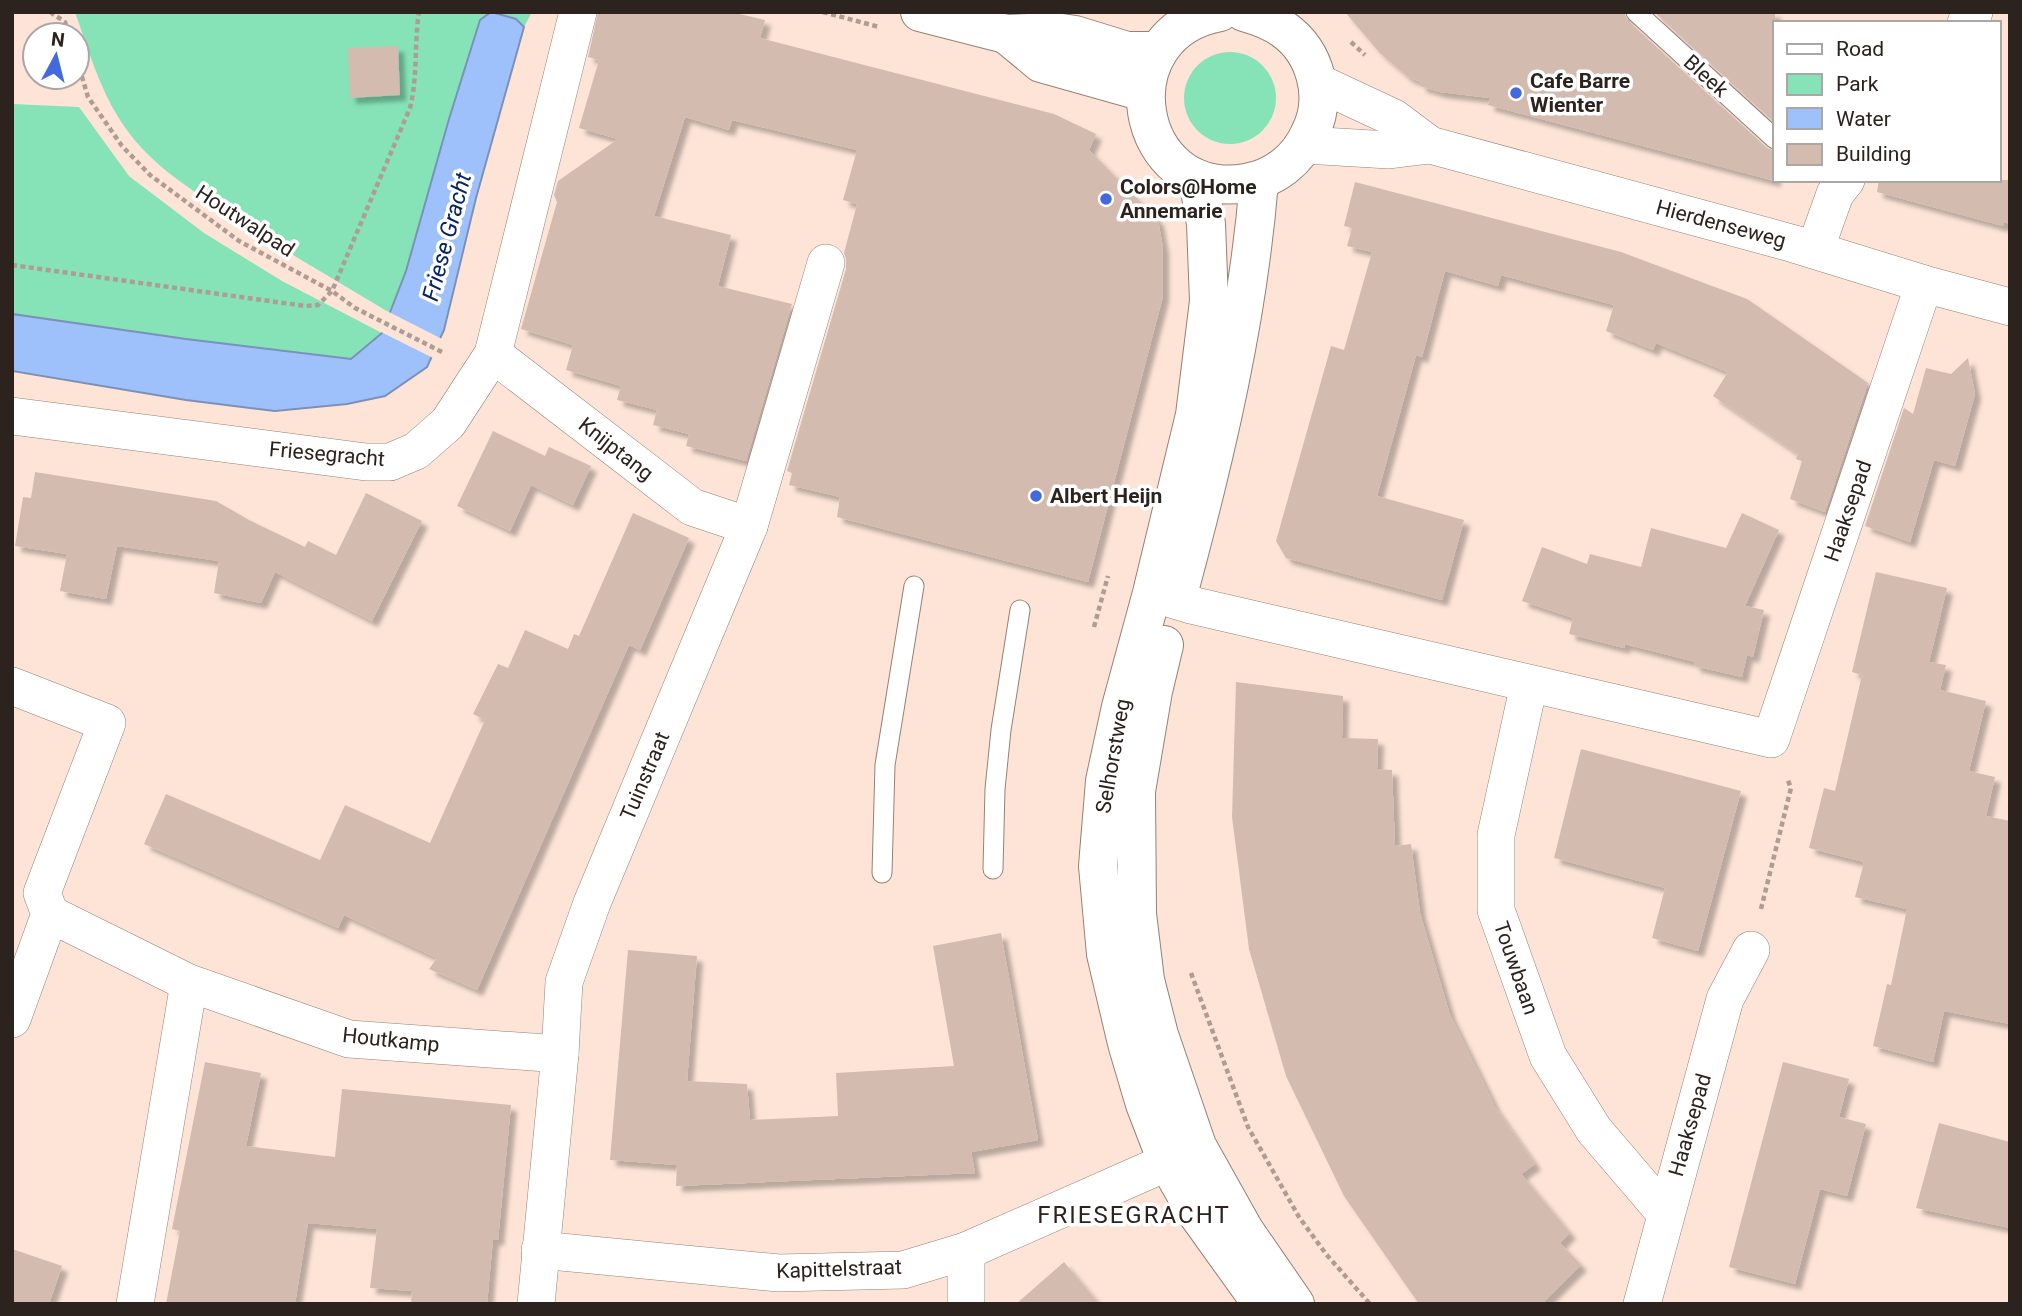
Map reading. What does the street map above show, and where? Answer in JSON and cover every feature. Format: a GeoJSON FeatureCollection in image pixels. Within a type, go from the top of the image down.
{"type":"FeatureCollection","features":[{"type":"Feature","properties":{"kind":"street","name":"Friesegracht"},"geometry":{"type":"LineString","coordinates":[[12,416],[366,462],[390,462],[416,451],[448,423],[493,354],[578,12]]}},
{"type":"Feature","properties":{"kind":"street"},"geometry":{"type":"LineString","coordinates":[[920,12],[1006,34],[1055,32],[1126,51],[1158,51]]}},
{"type":"Feature","properties":{"kind":"street"},"geometry":{"type":"LineString","coordinates":[[1220,12],[1193,20],[1174,33],[1158,51],[1149,70],[1144,92],[1147,119],[1157,144],[1175,165],[1198,179],[1230,186],[1259,181],[1285,167],[1305,145],[1314,126],[1319,104],[1317,82],[1311,62],[1299,43],[1284,29],[1256,14]]}},
{"type":"Feature","properties":{"kind":"street"},"geometry":{"type":"LineString","coordinates":[[1006,34],[1041,64],[1144,92]]}},
{"type":"Feature","properties":{"kind":"street","name":"Hierdenseweg"},"geometry":{"type":"LineString","coordinates":[[1317,82],[1394,118],[1430,145],[1815,250],[2010,307]]}},
{"type":"Feature","properties":{"kind":"street","name":"Hierdenseweg"},"geometry":{"type":"LineString","coordinates":[[1305,145],[1389,150],[1430,145]]}},
{"type":"Feature","properties":{"kind":"street","name":"Selhorstweg"},"geometry":{"type":"LineString","coordinates":[[1164,597],[1195,415],[1209,301],[1206,225],[1198,179]]}},
{"type":"Feature","properties":{"kind":"street","name":"Selhorstweg"},"geometry":{"type":"LineString","coordinates":[[1259,181],[1234,368],[1219,439],[1164,597],[1152,640],[1153,691],[1136,792],[1137,914],[1145,979],[1196,1212],[1262,1304]]}},
{"type":"Feature","properties":{"kind":"street"},"geometry":{"type":"LineString","coordinates":[[1815,250],[1834,185]]}},
{"type":"Feature","properties":{"kind":"street","name":"Tuinstraat"},"geometry":{"type":"LineString","coordinates":[[536,1304],[560,1054],[564,982],[580,935],[749,526],[826,263]]}},
{"type":"Feature","properties":{"kind":"street","name":"Haaksepad"},"geometry":{"type":"LineString","coordinates":[[1771,739],[1924,284]]}},
{"type":"Feature","properties":{"kind":"street","name":"Knijptang"},"geometry":{"type":"LineString","coordinates":[[493,354],[692,508],[749,526]]}},
{"type":"Feature","properties":{"kind":"street"},"geometry":{"type":"LineString","coordinates":[[1164,597],[1771,739]]}},
{"type":"Feature","properties":{"kind":"street","name":"Touwbaan"},"geometry":{"type":"LineString","coordinates":[[1529,684],[1496,835],[1496,910],[1548,1056],[1594,1130],[1665,1213]]}},
{"type":"Feature","properties":{"kind":"street"},"geometry":{"type":"LineString","coordinates":[[12,686],[107,723],[42,893],[50,914],[12,1019]]}},
{"type":"Feature","properties":{"kind":"street","name":"Houtkamp"},"geometry":{"type":"LineString","coordinates":[[50,914],[189,983],[349,1040],[560,1054]]}},
{"type":"Feature","properties":{"kind":"street","name":"Haaksepad"},"geometry":{"type":"LineString","coordinates":[[1642,1304],[1725,999],[1751,950]]}},
{"type":"Feature","properties":{"kind":"street"},"geometry":{"type":"LineString","coordinates":[[135,1304],[189,983]]}},
{"type":"Feature","properties":{"kind":"street","name":"Selhorstweg"},"geometry":{"type":"LineString","coordinates":[[1182,1153],[1244,1230],[1295,1304]]}},
{"type":"Feature","properties":{"kind":"street","name":"Kapittelstraat"},"geometry":{"type":"LineString","coordinates":[[540,1250],[779,1273],[903,1270],[966,1251],[1182,1153]]}},
{"type":"Feature","properties":{"kind":"street"},"geometry":{"type":"LineString","coordinates":[[966,1251],[966,1304]]}},
{"type":"Feature","properties":{"kind":"lane","name":"Bleek"},"geometry":{"type":"LineString","coordinates":[[1636,12],[1773,137]]}},
{"type":"Feature","properties":{"kind":"lane"},"geometry":{"type":"LineString","coordinates":[[882,873],[885,765],[914,586]]}},
{"type":"Feature","properties":{"kind":"lane"},"geometry":{"type":"LineString","coordinates":[[993,869],[995,789],[1001,730],[1020,610]]}},
{"type":"Feature","properties":{"kind":"path"},"geometry":{"type":"LineString","coordinates":[[12,265],[305,306],[318,305],[331,291],[410,108],[415,86],[419,12]]}},
{"type":"Feature","properties":{"kind":"path","name":"Houtwalpad"},"geometry":{"type":"LineString","coordinates":[[86,91],[122,146],[150,175],[239,241],[331,291],[355,308],[448,355]]}},
{"type":"Feature","properties":{"kind":"path"},"geometry":{"type":"LineString","coordinates":[[1751,950],[1791,788],[1771,739]]}},
{"type":"Feature","properties":{"kind":"path"},"geometry":{"type":"LineString","coordinates":[[1188,964],[1248,1127],[1299,1217],[1326,1254],[1370,1304]]}},
{"type":"Feature","properties":{"kind":"green space"},"geometry":{"type":"Polygon","coordinates":[[[75,12],[491,12],[480,20],[406,271],[390,313],[243,224],[153,159],[120,120],[94,68],[91,59],[91,21],[78,21],[75,12]]]}},
{"type":"Feature","properties":{"kind":"green space"},"geometry":{"type":"Polygon","coordinates":[[[491,12],[532,12],[524,27],[516,19],[491,12]]]}},
{"type":"Feature","properties":{"kind":"green space"},"geometry":{"type":"Polygon","coordinates":[[[1230,52],[1256,60],[1268,72],[1276,98],[1268,124],[1256,136],[1230,144],[1204,136],[1192,124],[1184,98],[1192,72],[1204,60],[1230,52]]]}},
{"type":"Feature","properties":{"kind":"green space"},"geometry":{"type":"Polygon","coordinates":[[[12,104],[79,107],[129,176],[204,233],[282,281],[382,333],[351,359],[12,314],[12,104]]]}},
{"type":"Feature","properties":{"kind":"water","name":"Friese Gracht"},"geometry":{"type":"Polygon","coordinates":[[[491,12],[516,19],[524,27],[476,198],[444,330],[427,367],[385,396],[347,404],[275,411],[186,400],[12,371],[12,314],[351,359],[382,333],[406,271],[480,20],[491,12]]]}},
{"type":"Feature","properties":{"kind":"pier"},"geometry":{"type":"Polygon","coordinates":[[[387,311],[444,340],[435,359],[379,331],[387,311]]]}},
{"type":"Feature","properties":{"kind":"building"},"geometry":{"type":"Polygon","coordinates":[[[598,12],[731,12],[765,20],[760,38],[1054,114],[1096,134],[1089,150],[1158,220],[1163,248],[1163,296],[1088,582],[837,517],[840,497],[789,485],[792,473],[787,471],[846,269],[844,253],[857,204],[843,200],[857,150],[732,120],[729,130],[685,117],[654,216],[731,235],[718,286],[792,304],[746,461],[686,446],[689,434],[653,425],[657,410],[617,400],[621,386],[566,370],[573,345],[521,329],[557,202],[554,195],[558,181],[618,139],[579,128],[599,60],[588,57],[598,12]]]}},
{"type":"Feature","properties":{"kind":"building"},"geometry":{"type":"Polygon","coordinates":[[[1345,12],[1624,12],[1628,21],[1767,148],[1773,150],[1773,180],[1488,105],[1490,98],[1440,92],[1420,86],[1421,82],[1408,77],[1380,53],[1345,12]]]}},
{"type":"Feature","properties":{"kind":"building"},"geometry":{"type":"Polygon","coordinates":[[[1654,12],[1775,12],[1773,121],[1654,12]]]}},
{"type":"Feature","properties":{"kind":"building"},"geometry":{"type":"Polygon","coordinates":[[[398,46],[400,95],[350,98],[348,48],[398,46]]]}},
{"type":"Feature","properties":{"kind":"building"},"geometry":{"type":"Polygon","coordinates":[[[2010,180],[2010,224],[2004,222],[2003,226],[1877,192],[1879,182],[2010,180]]]}},
{"type":"Feature","properties":{"kind":"building"},"geometry":{"type":"Polygon","coordinates":[[[1355,182],[1621,252],[1747,299],[1868,383],[1825,512],[1790,499],[1802,461],[1796,459],[1798,454],[1713,396],[1728,372],[1656,343],[1653,350],[1606,331],[1614,305],[1501,275],[1498,286],[1445,271],[1422,357],[1416,355],[1377,496],[1464,520],[1442,600],[1286,558],[1276,541],[1331,346],[1344,350],[1372,252],[1347,246],[1352,228],[1344,226],[1355,182]]]}},
{"type":"Feature","properties":{"kind":"building"},"geometry":{"type":"Polygon","coordinates":[[[1968,358],[1975,394],[1955,466],[1934,460],[1910,542],[1865,526],[1904,408],[1913,414],[1926,368],[1951,374],[1968,358]]]}},
{"type":"Feature","properties":{"kind":"building"},"geometry":{"type":"Polygon","coordinates":[[[493,431],[545,456],[549,447],[591,466],[573,505],[531,485],[510,531],[457,506],[493,431]]]}},
{"type":"Feature","properties":{"kind":"building"},"geometry":{"type":"Polygon","coordinates":[[[35,472],[216,501],[305,547],[308,541],[336,555],[366,493],[422,521],[372,621],[275,572],[261,603],[214,593],[219,561],[117,546],[106,599],[60,591],[67,554],[15,546],[23,497],[31,498],[35,472]]]}},
{"type":"Feature","properties":{"kind":"building"},"geometry":{"type":"Polygon","coordinates":[[[633,513],[689,538],[640,650],[629,645],[477,990],[429,969],[437,958],[344,915],[338,928],[144,844],[166,794],[320,860],[345,805],[430,843],[485,720],[473,714],[498,664],[508,668],[525,630],[568,649],[574,634],[579,636],[633,513]]]}},
{"type":"Feature","properties":{"kind":"building"},"geometry":{"type":"Polygon","coordinates":[[[1742,513],[1779,530],[1745,606],[1764,610],[1753,657],[1747,655],[1742,677],[1694,666],[1695,662],[1625,644],[1624,648],[1569,634],[1573,618],[1522,601],[1542,547],[1587,564],[1590,554],[1641,567],[1651,528],[1726,548],[1742,513]]]}},
{"type":"Feature","properties":{"kind":"building"},"geometry":{"type":"Polygon","coordinates":[[[1876,572],[1947,588],[1929,662],[1946,665],[1940,690],[1986,701],[1969,771],[1995,777],[1986,816],[2010,821],[2010,1024],[1944,1011],[1933,1062],[1873,1046],[1887,984],[1891,985],[1907,909],[1855,897],[1864,862],[1809,848],[1824,788],[1835,791],[1862,675],[1852,672],[1876,572]]]}},
{"type":"Feature","properties":{"kind":"building"},"geometry":{"type":"Polygon","coordinates":[[[1236,682],[1343,696],[1342,738],[1378,739],[1377,769],[1392,770],[1395,846],[1411,844],[1420,913],[1450,1015],[1495,1107],[1535,1164],[1521,1174],[1570,1233],[1560,1243],[1581,1265],[1542,1304],[1419,1304],[1344,1196],[1286,1076],[1249,949],[1232,817],[1236,682]]]}},
{"type":"Feature","properties":{"kind":"building"},"geometry":{"type":"Polygon","coordinates":[[[1581,749],[1741,791],[1698,951],[1652,938],[1665,888],[1554,858],[1581,749]]]}},
{"type":"Feature","properties":{"kind":"building"},"geometry":{"type":"Polygon","coordinates":[[[1001,933],[1038,1140],[971,1152],[975,1173],[676,1186],[677,1165],[610,1160],[628,950],[697,956],[687,1081],[747,1084],[750,1120],[838,1116],[836,1073],[954,1066],[933,946],[1001,933]]]}},
{"type":"Feature","properties":{"kind":"building"},"geometry":{"type":"Polygon","coordinates":[[[205,1062],[261,1073],[246,1146],[335,1157],[342,1089],[511,1105],[498,1240],[493,1239],[487,1304],[411,1304],[412,1291],[370,1288],[377,1229],[308,1223],[295,1304],[166,1304],[180,1231],[172,1229],[205,1062]]]}},
{"type":"Feature","properties":{"kind":"building"},"geometry":{"type":"Polygon","coordinates":[[[1783,1062],[1849,1079],[1839,1117],[1866,1124],[1847,1196],[1820,1189],[1795,1284],[1729,1267],[1783,1062]]]}},
{"type":"Feature","properties":{"kind":"building"},"geometry":{"type":"Polygon","coordinates":[[[1939,1123],[2010,1142],[2010,1228],[1916,1208],[1939,1123]]]}},
{"type":"Feature","properties":{"kind":"building"},"geometry":{"type":"Polygon","coordinates":[[[12,1249],[62,1266],[49,1304],[12,1304],[12,1249]]]}},
{"type":"Feature","properties":{"kind":"building"},"geometry":{"type":"Polygon","coordinates":[[[1064,1262],[1099,1304],[1016,1304],[1064,1262]]]}},
{"type":"Feature","properties":{"kind":"place","name":"Cafe Barre Wienter"},"geometry":{"type":"Point","coordinates":[1516,93]}},
{"type":"Feature","properties":{"kind":"place","name":"Colors@Home Annemarie"},"geometry":{"type":"Point","coordinates":[1106,199]}},
{"type":"Feature","properties":{"kind":"place","name":"Albert Heijn"},"geometry":{"type":"Point","coordinates":[1036,496]}},
{"type":"Feature","properties":{"kind":"district","name":"FRIESEGRACHT"},"geometry":{"type":"Point","coordinates":[1134,1215]}}]}
